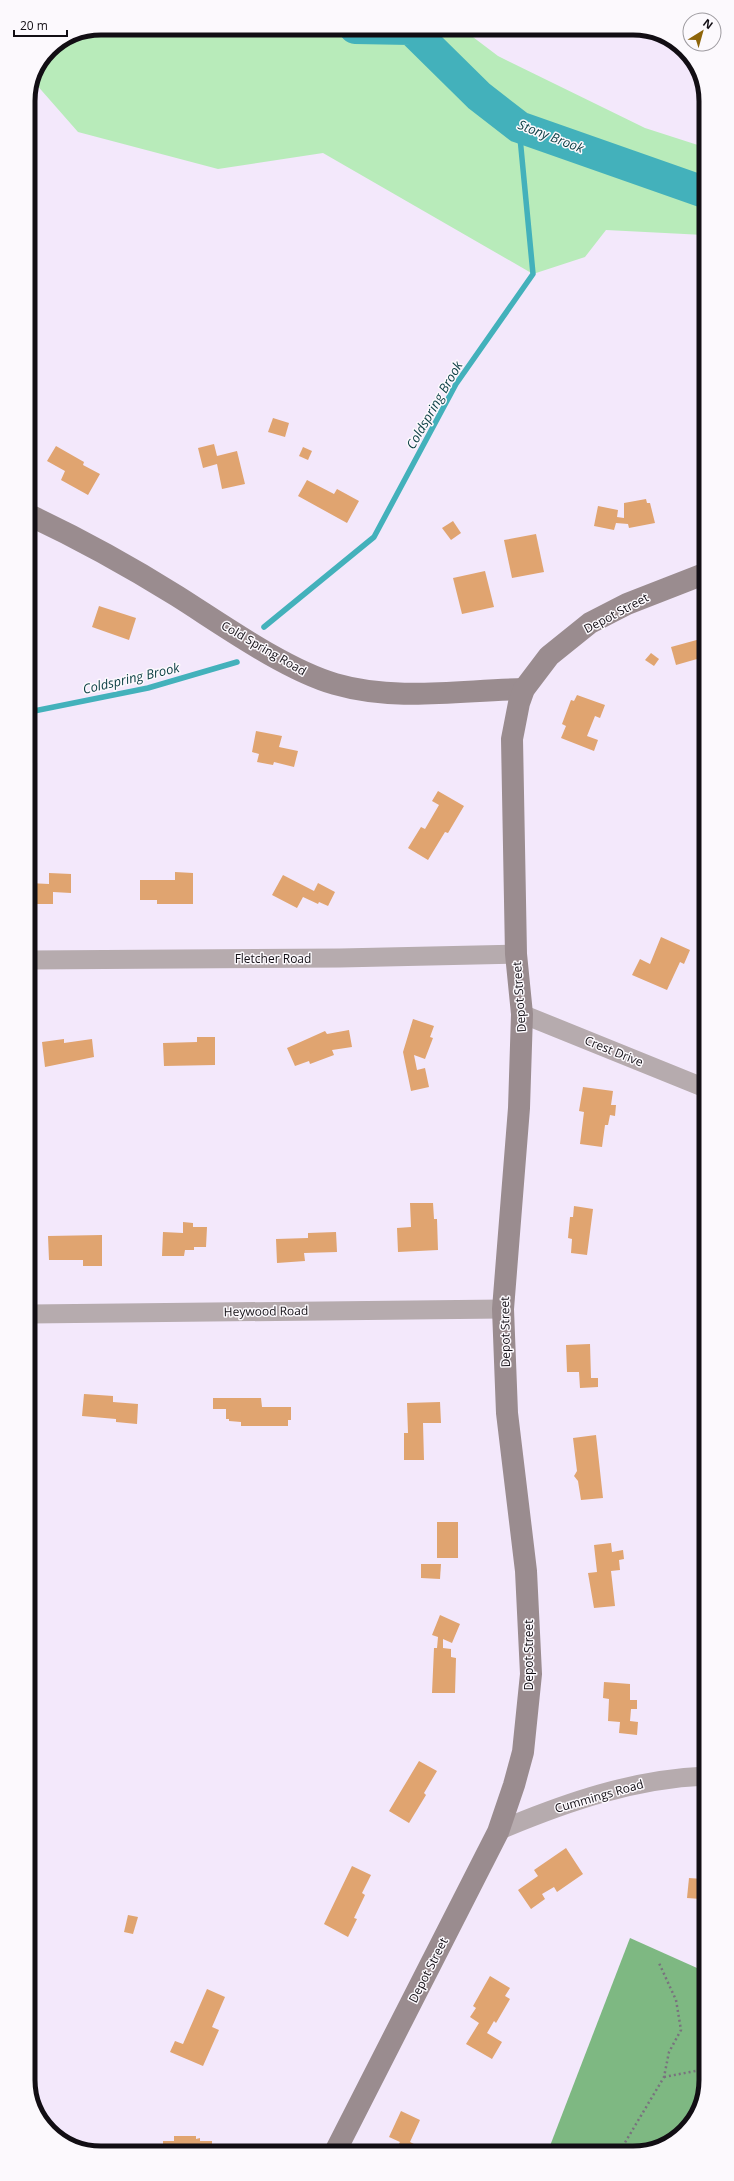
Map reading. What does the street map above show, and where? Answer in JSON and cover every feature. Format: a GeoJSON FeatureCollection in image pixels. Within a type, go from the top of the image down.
{"type":"FeatureCollection","features":[{"type":"Feature","properties":{"kind":"main road","name":"Cold Spring Road"},"geometry":{"type":"LineString","coordinates":[[35,518],[128,566],[296,668],[335,684],[364,691],[417,694],[445,694],[524,689]]}},
{"type":"Feature","properties":{"kind":"main road","name":"Depot Street"},"geometry":{"type":"LineString","coordinates":[[338,2146],[498,1832],[514,1785],[523,1752],[531,1674],[526,1571],[507,1412],[503,1309],[519,1108],[522,1014],[516,954],[512,739],[519,703],[524,689],[549,656],[590,623],[634,602],[699,576]]}},
{"type":"Feature","properties":{"kind":"street","name":"Fletcher Road"},"geometry":{"type":"LineString","coordinates":[[35,960],[340,958],[516,954]]}},
{"type":"Feature","properties":{"kind":"street","name":"Crest Drive"},"geometry":{"type":"LineString","coordinates":[[522,1014],[699,1086]]}},
{"type":"Feature","properties":{"kind":"street","name":"Heywood Road"},"geometry":{"type":"LineString","coordinates":[[35,1314],[503,1309]]}},
{"type":"Feature","properties":{"kind":"street","name":"Cummings Road"},"geometry":{"type":"LineString","coordinates":[[498,1832],[559,1806],[637,1783],[699,1777]]}},
{"type":"Feature","properties":{"kind":"path"},"geometry":{"type":"LineString","coordinates":[[623,2146],[664,2077],[669,2052],[681,2030],[676,2000],[659,1963]]}},
{"type":"Feature","properties":{"kind":"path"},"geometry":{"type":"LineString","coordinates":[[664,2077],[699,2070]]}},
{"type":"Feature","properties":{"kind":"green space"},"geometry":{"type":"Polygon","coordinates":[[[470,35],[498,56],[645,128],[699,145],[699,235],[606,230],[585,257],[533,274],[323,153],[218,169],[78,132],[37,85],[46,65],[54,54],[76,40],[88,36],[470,35]]]}},
{"type":"Feature","properties":{"kind":"green space"},"geometry":{"type":"Polygon","coordinates":[[[630,1938],[699,1969],[699,2080],[692,2109],[680,2127],[669,2135],[650,2144],[633,2146],[550,2146],[630,1938]]]}},
{"type":"Feature","properties":{"kind":"building"},"geometry":{"type":"Polygon","coordinates":[[[273,418],[289,423],[285,437],[268,432],[273,418]]]}},
{"type":"Feature","properties":{"kind":"building"},"geometry":{"type":"Polygon","coordinates":[[[214,444],[217,456],[237,451],[245,484],[222,489],[217,464],[203,468],[198,448],[214,444]]]}},
{"type":"Feature","properties":{"kind":"building"},"geometry":{"type":"Polygon","coordinates":[[[56,446],[84,462],[83,465],[100,474],[88,495],[61,480],[65,471],[47,461],[56,446]]]}},
{"type":"Feature","properties":{"kind":"building"},"geometry":{"type":"Polygon","coordinates":[[[303,447],[312,451],[308,460],[299,456],[303,447]]]}},
{"type":"Feature","properties":{"kind":"building"},"geometry":{"type":"Polygon","coordinates":[[[307,480],[334,494],[337,489],[359,501],[347,523],[298,496],[307,480]]]}},
{"type":"Feature","properties":{"kind":"building"},"geometry":{"type":"Polygon","coordinates":[[[646,499],[647,503],[650,503],[655,523],[629,528],[628,524],[616,523],[614,530],[594,526],[598,506],[618,510],[617,517],[624,518],[624,503],[646,499]]]}},
{"type":"Feature","properties":{"kind":"building"},"geometry":{"type":"Polygon","coordinates":[[[453,521],[461,533],[451,540],[442,528],[453,521]]]}},
{"type":"Feature","properties":{"kind":"building"},"geometry":{"type":"Polygon","coordinates":[[[536,534],[544,572],[512,578],[504,540],[536,534]]]}},
{"type":"Feature","properties":{"kind":"building"},"geometry":{"type":"Polygon","coordinates":[[[485,571],[494,607],[462,614],[453,578],[485,571]]]}},
{"type":"Feature","properties":{"kind":"building"},"geometry":{"type":"Polygon","coordinates":[[[99,606],[136,618],[129,640],[92,627],[99,606]]]}},
{"type":"Feature","properties":{"kind":"building"},"geometry":{"type":"Polygon","coordinates":[[[699,639],[699,658],[676,665],[671,647],[699,639]]]}},
{"type":"Feature","properties":{"kind":"building"},"geometry":{"type":"Polygon","coordinates":[[[651,653],[659,659],[654,666],[645,660],[651,653]]]}},
{"type":"Feature","properties":{"kind":"building"},"geometry":{"type":"Polygon","coordinates":[[[577,695],[605,705],[600,718],[595,716],[587,736],[598,740],[594,751],[561,738],[566,726],[562,724],[571,700],[574,701],[577,695]]]}},
{"type":"Feature","properties":{"kind":"building"},"geometry":{"type":"Polygon","coordinates":[[[256,731],[282,736],[279,747],[298,751],[294,767],[274,762],[273,765],[257,762],[259,754],[252,752],[256,731]]]}},
{"type":"Feature","properties":{"kind":"building"},"geometry":{"type":"Polygon","coordinates":[[[438,791],[464,806],[448,833],[445,832],[428,860],[408,848],[421,827],[425,829],[439,805],[432,801],[438,791]]]}},
{"type":"Feature","properties":{"kind":"building"},"geometry":{"type":"Polygon","coordinates":[[[175,872],[193,873],[193,904],[157,904],[157,900],[140,900],[140,880],[175,880],[175,872]]]}},
{"type":"Feature","properties":{"kind":"building"},"geometry":{"type":"Polygon","coordinates":[[[49,873],[71,874],[71,893],[53,892],[53,904],[35,904],[35,883],[49,884],[49,873]]]}},
{"type":"Feature","properties":{"kind":"building"},"geometry":{"type":"Polygon","coordinates":[[[283,875],[314,891],[318,883],[335,892],[328,906],[319,902],[318,904],[303,897],[297,908],[272,895],[283,875]]]}},
{"type":"Feature","properties":{"kind":"building"},"geometry":{"type":"Polygon","coordinates":[[[661,937],[690,950],[684,964],[680,962],[667,990],[632,975],[640,959],[650,964],[661,937]]]}},
{"type":"Feature","properties":{"kind":"building"},"geometry":{"type":"Polygon","coordinates":[[[413,1019],[434,1026],[430,1037],[433,1038],[425,1059],[414,1055],[417,1070],[425,1068],[429,1087],[411,1091],[403,1052],[413,1019]]]}},
{"type":"Feature","properties":{"kind":"building"},"geometry":{"type":"Polygon","coordinates":[[[349,1030],[352,1047],[332,1050],[334,1055],[310,1064],[309,1061],[295,1066],[287,1048],[325,1031],[327,1034],[349,1030]]]}},
{"type":"Feature","properties":{"kind":"building"},"geometry":{"type":"Polygon","coordinates":[[[197,1037],[215,1037],[215,1065],[164,1066],[163,1043],[197,1042],[197,1037]]]}},
{"type":"Feature","properties":{"kind":"building"},"geometry":{"type":"Polygon","coordinates":[[[64,1039],[64,1043],[92,1039],[94,1057],[45,1067],[42,1042],[64,1039]]]}},
{"type":"Feature","properties":{"kind":"building"},"geometry":{"type":"Polygon","coordinates":[[[583,1087],[613,1091],[611,1105],[616,1105],[615,1116],[610,1115],[608,1125],[605,1125],[602,1147],[580,1144],[584,1112],[579,1111],[583,1087]]]}},
{"type":"Feature","properties":{"kind":"building"},"geometry":{"type":"Polygon","coordinates":[[[410,1203],[433,1203],[434,1219],[437,1219],[438,1250],[398,1252],[397,1228],[411,1227],[410,1203]]]}},
{"type":"Feature","properties":{"kind":"building"},"geometry":{"type":"Polygon","coordinates":[[[574,1206],[593,1209],[587,1255],[571,1253],[572,1239],[568,1238],[570,1217],[573,1217],[574,1206]]]}},
{"type":"Feature","properties":{"kind":"building"},"geometry":{"type":"Polygon","coordinates":[[[183,1222],[193,1223],[193,1227],[207,1227],[206,1247],[194,1247],[194,1250],[185,1250],[184,1256],[162,1256],[163,1232],[183,1233],[183,1222]]]}},
{"type":"Feature","properties":{"kind":"building"},"geometry":{"type":"Polygon","coordinates":[[[336,1232],[337,1252],[304,1253],[305,1261],[277,1263],[276,1239],[308,1238],[308,1233],[336,1232]]]}},
{"type":"Feature","properties":{"kind":"building"},"geometry":{"type":"Polygon","coordinates":[[[102,1235],[102,1266],[83,1266],[83,1260],[49,1260],[48,1236],[102,1235]]]}},
{"type":"Feature","properties":{"kind":"building"},"geometry":{"type":"Polygon","coordinates":[[[590,1344],[591,1378],[598,1378],[598,1387],[580,1388],[579,1372],[567,1372],[566,1345],[590,1344]]]}},
{"type":"Feature","properties":{"kind":"building"},"geometry":{"type":"Polygon","coordinates":[[[84,1394],[113,1396],[113,1402],[138,1404],[137,1424],[116,1422],[116,1419],[82,1416],[84,1394]]]}},
{"type":"Feature","properties":{"kind":"building"},"geometry":{"type":"Polygon","coordinates":[[[213,1398],[261,1398],[262,1407],[291,1407],[291,1420],[288,1420],[288,1426],[241,1426],[241,1422],[229,1421],[229,1419],[226,1419],[226,1409],[213,1409],[213,1398]]]}},
{"type":"Feature","properties":{"kind":"building"},"geometry":{"type":"Polygon","coordinates":[[[440,1402],[441,1423],[423,1423],[424,1460],[404,1460],[404,1433],[408,1433],[407,1403],[440,1402]]]}},
{"type":"Feature","properties":{"kind":"building"},"geometry":{"type":"Polygon","coordinates":[[[596,1435],[603,1498],[581,1500],[578,1481],[574,1476],[577,1471],[573,1438],[596,1435]]]}},
{"type":"Feature","properties":{"kind":"building"},"geometry":{"type":"Polygon","coordinates":[[[437,1522],[458,1522],[458,1558],[437,1558],[437,1522]]]}},
{"type":"Feature","properties":{"kind":"building"},"geometry":{"type":"Polygon","coordinates":[[[611,1543],[612,1552],[623,1550],[624,1559],[619,1560],[620,1570],[611,1571],[615,1606],[594,1608],[588,1573],[597,1572],[594,1545],[611,1543]]]}},
{"type":"Feature","properties":{"kind":"building"},"geometry":{"type":"Polygon","coordinates":[[[421,1564],[441,1564],[440,1579],[421,1578],[421,1564]]]}},
{"type":"Feature","properties":{"kind":"building"},"geometry":{"type":"Polygon","coordinates":[[[440,1615],[460,1624],[452,1643],[443,1639],[443,1648],[451,1649],[451,1657],[456,1658],[455,1693],[432,1693],[434,1648],[437,1648],[438,1637],[432,1635],[440,1615]]]}},
{"type":"Feature","properties":{"kind":"building"},"geometry":{"type":"Polygon","coordinates":[[[604,1682],[630,1684],[630,1700],[637,1700],[637,1709],[631,1709],[630,1721],[638,1722],[637,1735],[619,1733],[620,1722],[608,1721],[609,1699],[603,1698],[604,1682]]]}},
{"type":"Feature","properties":{"kind":"building"},"geometry":{"type":"Polygon","coordinates":[[[419,1761],[437,1771],[424,1793],[426,1795],[409,1823],[389,1811],[419,1761]]]}},
{"type":"Feature","properties":{"kind":"building"},"geometry":{"type":"Polygon","coordinates":[[[566,1848],[583,1874],[557,1892],[554,1887],[542,1894],[545,1899],[531,1909],[518,1890],[538,1876],[534,1870],[566,1848]]]}},
{"type":"Feature","properties":{"kind":"building"},"geometry":{"type":"Polygon","coordinates":[[[352,1866],[371,1875],[362,1893],[365,1895],[354,1918],[357,1919],[348,1937],[324,1924],[352,1866]]]}},
{"type":"Feature","properties":{"kind":"building"},"geometry":{"type":"Polygon","coordinates":[[[689,1878],[699,1879],[699,1899],[687,1898],[689,1878]]]}},
{"type":"Feature","properties":{"kind":"building"},"geometry":{"type":"Polygon","coordinates":[[[128,1915],[138,1917],[133,1934],[124,1932],[128,1915]]]}},
{"type":"Feature","properties":{"kind":"building"},"geometry":{"type":"Polygon","coordinates":[[[490,1976],[510,1988],[505,1996],[510,1999],[496,2023],[494,2021],[487,2033],[502,2042],[492,2059],[466,2044],[479,2023],[470,2017],[476,2008],[473,2006],[490,1976]]]}},
{"type":"Feature","properties":{"kind":"building"},"geometry":{"type":"Polygon","coordinates":[[[207,1989],[225,1997],[212,2027],[219,2030],[203,2066],[170,2052],[175,2041],[183,2044],[207,1989]]]}},
{"type":"Feature","properties":{"kind":"building"},"geometry":{"type":"Polygon","coordinates":[[[401,2111],[420,2120],[410,2142],[418,2146],[398,2146],[400,2142],[389,2137],[401,2111]]]}},
{"type":"Feature","properties":{"kind":"building"},"geometry":{"type":"Polygon","coordinates":[[[174,2136],[196,2136],[196,2139],[200,2138],[200,2141],[212,2141],[212,2146],[163,2146],[163,2141],[174,2141],[174,2136]]]}},
{"type":"Feature","properties":{"kind":"waterway","name":"Coldspring Brook"},"geometry":{"type":"LineString","coordinates":[[417,35],[479,96],[519,127],[699,190]]}},
{"type":"Feature","properties":{"kind":"waterway","name":"Coldspring Brook"},"geometry":{"type":"LineString","coordinates":[[264,627],[374,537],[456,384],[533,274],[519,127]]}},
{"type":"Feature","properties":{"kind":"waterway","name":"Coldspring Brook"},"geometry":{"type":"LineString","coordinates":[[35,711],[148,688],[237,662]]}},
{"type":"Feature","properties":{"kind":"water label","name":"Stony Brook"},"geometry":{"type":"Point","coordinates":[551,136]}}]}
